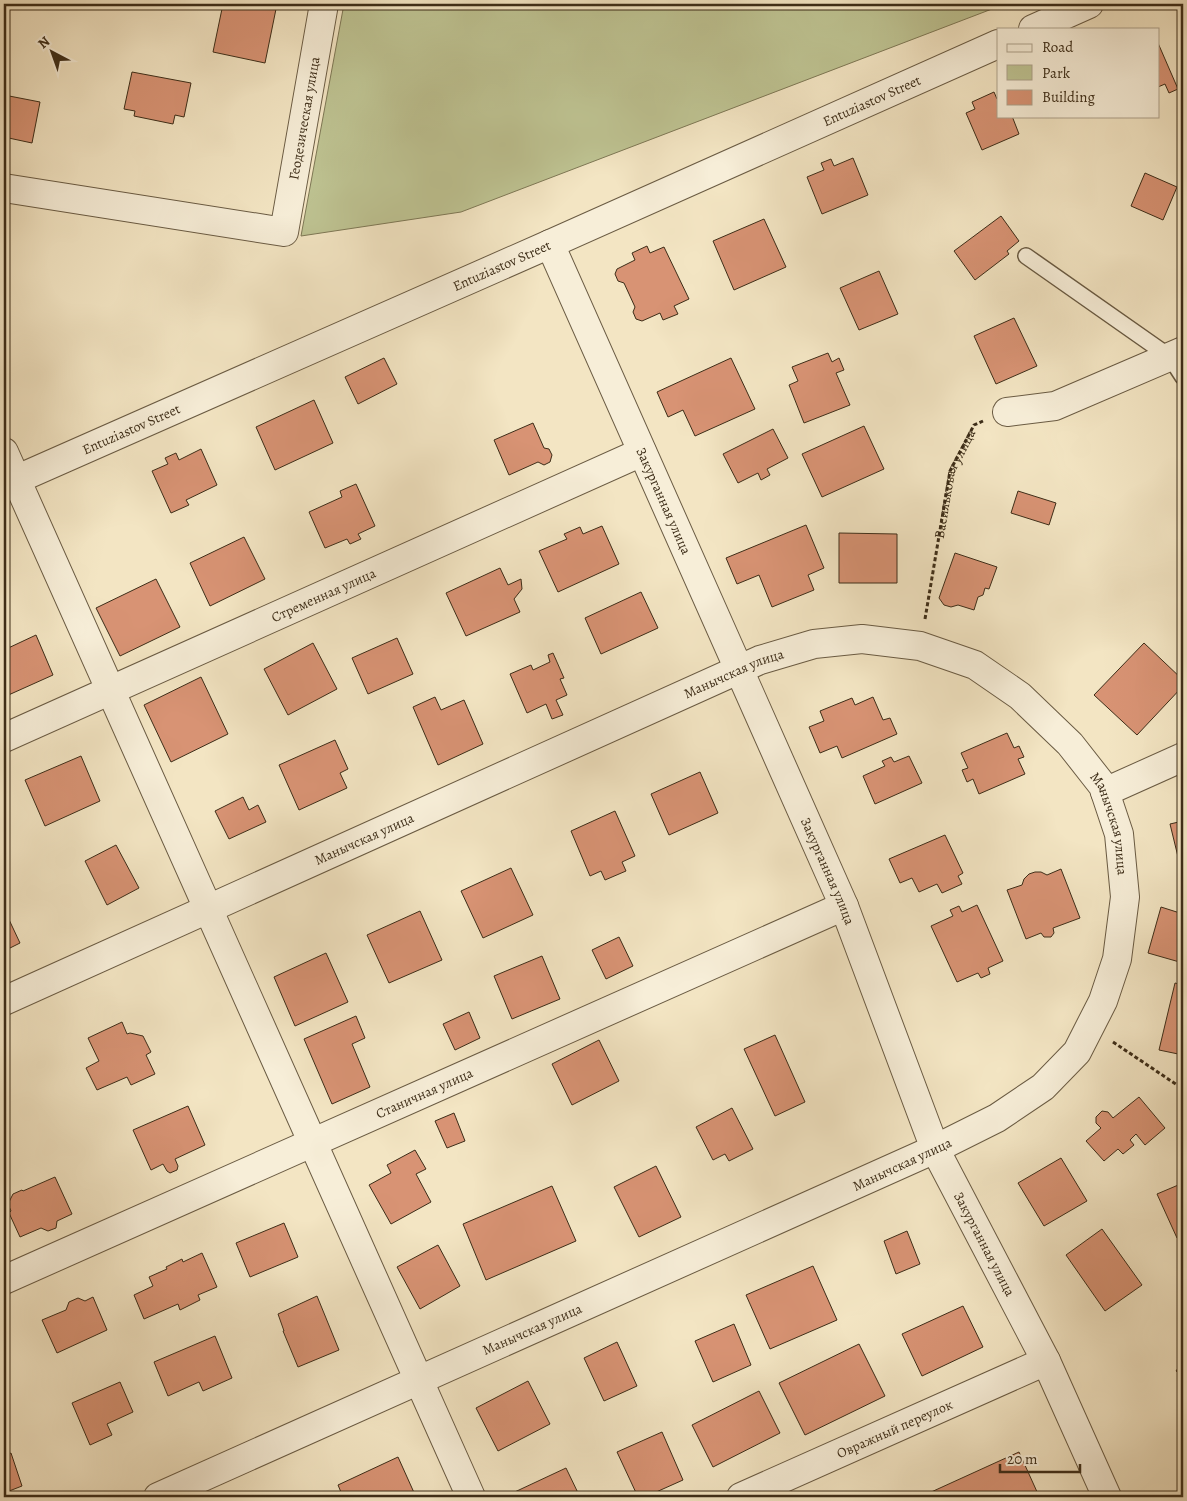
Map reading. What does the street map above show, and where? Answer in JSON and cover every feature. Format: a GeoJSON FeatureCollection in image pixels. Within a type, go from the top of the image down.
{"type":"FeatureCollection","features":[{"type":"Feature","properties":{"kind":"street","name":"Геодезическая улица"},"geometry":{"type":"LineString","coordinates":[[4,188],[284,232],[324,4]]}},
{"type":"Feature","properties":{"kind":"street"},"geometry":{"type":"LineString","coordinates":[[1035,28],[1089,4]]}},
{"type":"Feature","properties":{"kind":"street","name":"Entuziastov Street"},"geometry":{"type":"LineString","coordinates":[[10,482],[997,44]]}},
{"type":"Feature","properties":{"kind":"street","name":"Закурганная улица"},"geometry":{"type":"LineString","coordinates":[[550,244],[844,906],[935,1149],[1046,1361],[1107,1497]]}},
{"type":"Feature","properties":{"kind":"street"},"geometry":{"type":"LineString","coordinates":[[1007,412],[1056,406],[1179,362]]}},
{"type":"Feature","properties":{"kind":"street"},"geometry":{"type":"LineString","coordinates":[[4,452],[10,482],[110,691],[471,1497]]}},
{"type":"Feature","properties":{"kind":"street","name":"Стременная улица"},"geometry":{"type":"LineString","coordinates":[[4,738],[642,452]]}},
{"type":"Feature","properties":{"kind":"street","name":"Манычская улица"},"geometry":{"type":"LineString","coordinates":[[4,1001],[760,660],[814,644],[862,640],[920,646],[975,665],[1020,696],[1070,744],[1103,786],[1119,834],[1125,897],[1117,960],[1103,1002],[1077,1052],[1043,1087],[996,1118],[935,1149],[158,1497]]}},
{"type":"Feature","properties":{"kind":"street"},"geometry":{"type":"LineString","coordinates":[[1105,792],[1183,757]]}},
{"type":"Feature","properties":{"kind":"street","name":"Станичная улица"},"geometry":{"type":"LineString","coordinates":[[4,1280],[844,906]]}},
{"type":"Feature","properties":{"kind":"street","name":"Овражный переулок"},"geometry":{"type":"LineString","coordinates":[[741,1497],[1046,1361]]}},
{"type":"Feature","properties":{"kind":"lane"},"geometry":{"type":"LineString","coordinates":[[1026,256],[1179,362]]}},
{"type":"Feature","properties":{"kind":"path","name":"Васильковая улица"},"geometry":{"type":"LineString","coordinates":[[920,646],[950,471],[974,425],[1007,412]]}},
{"type":"Feature","properties":{"kind":"path"},"geometry":{"type":"LineString","coordinates":[[1090,1026],[1183,1089]]}},
{"type":"Feature","properties":{"kind":"green space"},"geometry":{"type":"Polygon","coordinates":[[[344,4],[1005,4],[461,212],[301,236],[344,4]]]}},
{"type":"Feature","properties":{"kind":"building"},"geometry":{"type":"Polygon","coordinates":[[[223,4],[251,4],[276,9],[265,63],[213,52],[223,4]]]}},
{"type":"Feature","properties":{"kind":"building"},"geometry":{"type":"Polygon","coordinates":[[[1160,48],[1178,89],[1169,93],[1165,84],[1160,86],[1160,48]]]}},
{"type":"Feature","properties":{"kind":"building"},"geometry":{"type":"Polygon","coordinates":[[[132,72],[191,83],[184,117],[175,115],[173,124],[134,116],[135,111],[124,109],[132,72]]]}},
{"type":"Feature","properties":{"kind":"building"},"geometry":{"type":"Polygon","coordinates":[[[994,92],[997,99],[997,118],[1013,118],[1019,134],[982,150],[966,113],[975,109],[972,102],[994,92]]]}},
{"type":"Feature","properties":{"kind":"building"},"geometry":{"type":"Polygon","coordinates":[[[4,95],[40,102],[32,143],[4,137],[4,95]]]}},
{"type":"Feature","properties":{"kind":"building"},"geometry":{"type":"Polygon","coordinates":[[[853,158],[868,195],[822,214],[807,177],[824,170],[821,163],[831,159],[834,166],[853,158]]]}},
{"type":"Feature","properties":{"kind":"building"},"geometry":{"type":"Polygon","coordinates":[[[1145,173],[1177,187],[1163,220],[1131,206],[1145,173]]]}},
{"type":"Feature","properties":{"kind":"building"},"geometry":{"type":"Polygon","coordinates":[[[1001,216],[1019,241],[1007,251],[1009,254],[975,280],[954,251],[1001,216]]]}},
{"type":"Feature","properties":{"kind":"building"},"geometry":{"type":"Polygon","coordinates":[[[764,219],[786,267],[734,290],[713,241],[764,219]]]}},
{"type":"Feature","properties":{"kind":"building"},"geometry":{"type":"Polygon","coordinates":[[[647,246],[650,253],[664,247],[689,299],[674,306],[678,314],[663,320],[660,313],[642,321],[636,319],[633,312],[635,307],[624,283],[618,281],[615,274],[617,269],[635,260],[632,253],[647,246]]]}},
{"type":"Feature","properties":{"kind":"building"},"geometry":{"type":"Polygon","coordinates":[[[879,271],[898,314],[859,330],[840,288],[879,271]]]}},
{"type":"Feature","properties":{"kind":"building"},"geometry":{"type":"Polygon","coordinates":[[[1014,318],[1037,366],[996,384],[974,336],[1014,318]]]}},
{"type":"Feature","properties":{"kind":"building"},"geometry":{"type":"Polygon","coordinates":[[[828,353],[832,362],[839,358],[844,370],[836,373],[850,405],[804,423],[789,385],[798,381],[792,367],[828,353]]]}},
{"type":"Feature","properties":{"kind":"building"},"geometry":{"type":"Polygon","coordinates":[[[384,358],[397,384],[358,404],[345,377],[384,358]]]}},
{"type":"Feature","properties":{"kind":"building"},"geometry":{"type":"Polygon","coordinates":[[[731,358],[755,409],[695,436],[683,410],[668,417],[657,392],[731,358]]]}},
{"type":"Feature","properties":{"kind":"building"},"geometry":{"type":"Polygon","coordinates":[[[314,400],[333,443],[275,470],[256,427],[314,400]]]}},
{"type":"Feature","properties":{"kind":"building"},"geometry":{"type":"Polygon","coordinates":[[[533,423],[544,448],[549,449],[552,455],[550,462],[544,465],[538,462],[509,475],[494,440],[533,423]]]}},
{"type":"Feature","properties":{"kind":"building"},"geometry":{"type":"Polygon","coordinates":[[[864,426],[884,469],[822,497],[802,454],[864,426]]]}},
{"type":"Feature","properties":{"kind":"building"},"geometry":{"type":"Polygon","coordinates":[[[773,429],[788,458],[767,469],[770,475],[761,480],[758,473],[738,483],[723,454],[773,429]]]}},
{"type":"Feature","properties":{"kind":"building"},"geometry":{"type":"Polygon","coordinates":[[[201,449],[217,485],[186,500],[189,505],[171,513],[152,471],[168,464],[165,458],[176,453],[179,460],[201,449]]]}},
{"type":"Feature","properties":{"kind":"building"},"geometry":{"type":"Polygon","coordinates":[[[356,484],[375,526],[358,534],[361,539],[350,544],[347,539],[325,548],[309,512],[342,497],[340,491],[356,484]]]}},
{"type":"Feature","properties":{"kind":"building"},"geometry":{"type":"Polygon","coordinates":[[[1018,491],[1056,503],[1049,525],[1011,513],[1018,491]]]}},
{"type":"Feature","properties":{"kind":"building"},"geometry":{"type":"Polygon","coordinates":[[[806,525],[824,568],[808,575],[814,590],[772,607],[759,575],[737,584],[726,558],[806,525]]]}},
{"type":"Feature","properties":{"kind":"building"},"geometry":{"type":"Polygon","coordinates":[[[602,526],[619,564],[558,592],[539,551],[567,539],[564,534],[580,527],[583,534],[602,526]]]}},
{"type":"Feature","properties":{"kind":"building"},"geometry":{"type":"Polygon","coordinates":[[[839,533],[897,534],[897,583],[839,583],[839,533]]]}},
{"type":"Feature","properties":{"kind":"building"},"geometry":{"type":"Polygon","coordinates":[[[244,537],[265,579],[210,606],[190,563],[244,537]]]}},
{"type":"Feature","properties":{"kind":"building"},"geometry":{"type":"Polygon","coordinates":[[[955,553],[997,567],[989,589],[985,588],[983,595],[978,597],[974,610],[958,605],[951,607],[944,605],[939,598],[955,553]]]}},
{"type":"Feature","properties":{"kind":"building"},"geometry":{"type":"Polygon","coordinates":[[[4,568],[8,578],[4,580],[4,568]]]}},
{"type":"Feature","properties":{"kind":"building"},"geometry":{"type":"Polygon","coordinates":[[[500,568],[508,585],[521,579],[522,589],[514,599],[520,612],[466,636],[446,593],[500,568]]]}},
{"type":"Feature","properties":{"kind":"building"},"geometry":{"type":"Polygon","coordinates":[[[156,579],[180,627],[120,656],[96,608],[156,579]]]}},
{"type":"Feature","properties":{"kind":"building"},"geometry":{"type":"Polygon","coordinates":[[[641,592],[658,628],[601,654],[585,618],[641,592]]]}},
{"type":"Feature","properties":{"kind":"building"},"geometry":{"type":"Polygon","coordinates":[[[36,635],[53,675],[4,697],[4,650],[36,635]]]}},
{"type":"Feature","properties":{"kind":"building"},"geometry":{"type":"Polygon","coordinates":[[[397,638],[413,674],[368,694],[352,658],[397,638]]]}},
{"type":"Feature","properties":{"kind":"building"},"geometry":{"type":"Polygon","coordinates":[[[313,643],[337,689],[288,715],[264,669],[313,643]]]}},
{"type":"Feature","properties":{"kind":"building"},"geometry":{"type":"Polygon","coordinates":[[[1144,643],[1183,680],[1183,686],[1137,735],[1094,695],[1144,643]]]}},
{"type":"Feature","properties":{"kind":"building"},"geometry":{"type":"Polygon","coordinates":[[[553,653],[564,678],[560,679],[567,695],[556,700],[563,715],[552,719],[546,704],[527,713],[510,674],[531,665],[533,670],[550,662],[548,655],[553,653]]]}},
{"type":"Feature","properties":{"kind":"building"},"geometry":{"type":"Polygon","coordinates":[[[201,677],[228,734],[171,762],[144,705],[201,677]]]}},
{"type":"Feature","properties":{"kind":"building"},"geometry":{"type":"Polygon","coordinates":[[[435,697],[441,710],[464,700],[483,744],[438,765],[413,707],[435,697]]]}},
{"type":"Feature","properties":{"kind":"building"},"geometry":{"type":"Polygon","coordinates":[[[873,697],[883,720],[890,718],[897,734],[842,758],[837,746],[820,753],[809,727],[824,721],[820,711],[852,698],[855,705],[873,697]]]}},
{"type":"Feature","properties":{"kind":"building"},"geometry":{"type":"Polygon","coordinates":[[[1007,733],[1014,748],[1019,746],[1024,757],[1018,759],[1025,774],[979,794],[973,779],[967,782],[962,770],[968,768],[961,753],[1007,733]]]}},
{"type":"Feature","properties":{"kind":"building"},"geometry":{"type":"Polygon","coordinates":[[[335,740],[348,769],[340,773],[347,788],[299,810],[279,765],[335,740]]]}},
{"type":"Feature","properties":{"kind":"building"},"geometry":{"type":"Polygon","coordinates":[[[81,756],[100,801],[45,826],[25,780],[81,756]]]}},
{"type":"Feature","properties":{"kind":"building"},"geometry":{"type":"Polygon","coordinates":[[[909,756],[922,783],[875,804],[863,776],[885,766],[882,761],[891,757],[894,762],[909,756]]]}},
{"type":"Feature","properties":{"kind":"building"},"geometry":{"type":"Polygon","coordinates":[[[700,772],[718,813],[669,835],[651,794],[700,772]]]}},
{"type":"Feature","properties":{"kind":"building"},"geometry":{"type":"Polygon","coordinates":[[[243,797],[249,810],[258,805],[266,822],[229,839],[215,811],[243,797]]]}},
{"type":"Feature","properties":{"kind":"building"},"geometry":{"type":"Polygon","coordinates":[[[615,811],[635,856],[622,862],[626,871],[605,880],[601,871],[590,876],[571,831],[615,811]]]}},
{"type":"Feature","properties":{"kind":"building"},"geometry":{"type":"Polygon","coordinates":[[[1183,821],[1183,864],[1180,865],[1170,824],[1183,821]]]}},
{"type":"Feature","properties":{"kind":"building"},"geometry":{"type":"Polygon","coordinates":[[[945,835],[963,873],[958,876],[962,884],[942,893],[937,884],[919,892],[912,878],[900,883],[889,859],[945,835]]]}},
{"type":"Feature","properties":{"kind":"building"},"geometry":{"type":"Polygon","coordinates":[[[116,845],[139,888],[107,905],[85,861],[116,845]]]}},
{"type":"Feature","properties":{"kind":"building"},"geometry":{"type":"Polygon","coordinates":[[[511,868],[533,915],[483,938],[461,891],[511,868]]]}},
{"type":"Feature","properties":{"kind":"building"},"geometry":{"type":"Polygon","coordinates":[[[1061,869],[1080,918],[1053,928],[1054,933],[1051,937],[1044,937],[1041,933],[1026,939],[1007,890],[1022,885],[1024,879],[1029,874],[1041,872],[1047,875],[1061,869]]]}},
{"type":"Feature","properties":{"kind":"building"},"geometry":{"type":"Polygon","coordinates":[[[977,905],[1003,961],[988,968],[990,974],[981,978],[978,973],[957,982],[931,926],[953,916],[950,910],[959,906],[962,912],[977,905]]]}},
{"type":"Feature","properties":{"kind":"building"},"geometry":{"type":"Polygon","coordinates":[[[1161,907],[1183,914],[1183,963],[1148,953],[1161,907]]]}},
{"type":"Feature","properties":{"kind":"building"},"geometry":{"type":"Polygon","coordinates":[[[4,909],[20,943],[4,951],[4,909]]]}},
{"type":"Feature","properties":{"kind":"building"},"geometry":{"type":"Polygon","coordinates":[[[420,911],[442,960],[389,983],[367,935],[420,911]]]}},
{"type":"Feature","properties":{"kind":"building"},"geometry":{"type":"Polygon","coordinates":[[[619,937],[633,966],[606,979],[592,950],[619,937]]]}},
{"type":"Feature","properties":{"kind":"building"},"geometry":{"type":"Polygon","coordinates":[[[326,953],[348,1002],[295,1026],[274,977],[326,953]]]}},
{"type":"Feature","properties":{"kind":"building"},"geometry":{"type":"Polygon","coordinates":[[[542,956],[560,999],[512,1019],[494,976],[542,956]]]}},
{"type":"Feature","properties":{"kind":"building"},"geometry":{"type":"Polygon","coordinates":[[[1175,983],[1183,985],[1183,1055],[1159,1050],[1175,983]]]}},
{"type":"Feature","properties":{"kind":"building"},"geometry":{"type":"Polygon","coordinates":[[[469,1012],[480,1038],[455,1050],[443,1024],[469,1012]]]}},
{"type":"Feature","properties":{"kind":"building"},"geometry":{"type":"Polygon","coordinates":[[[356,1016],[365,1038],[352,1044],[370,1087],[332,1104],[304,1039],[356,1016]]]}},
{"type":"Feature","properties":{"kind":"building"},"geometry":{"type":"Polygon","coordinates":[[[122,1022],[127,1034],[143,1036],[151,1052],[146,1055],[155,1074],[131,1085],[127,1077],[97,1090],[86,1068],[99,1061],[88,1038],[122,1022]]]}},
{"type":"Feature","properties":{"kind":"building"},"geometry":{"type":"Polygon","coordinates":[[[775,1035],[805,1102],[775,1116],[744,1049],[775,1035]]]}},
{"type":"Feature","properties":{"kind":"building"},"geometry":{"type":"Polygon","coordinates":[[[599,1040],[619,1081],[572,1105],[552,1064],[599,1040]]]}},
{"type":"Feature","properties":{"kind":"building"},"geometry":{"type":"Polygon","coordinates":[[[1139,1097],[1165,1128],[1145,1145],[1136,1134],[1130,1140],[1134,1145],[1123,1154],[1118,1149],[1104,1161],[1086,1141],[1101,1128],[1096,1123],[1096,1117],[1102,1111],[1108,1112],[1113,1118],[1139,1097]]]}},
{"type":"Feature","properties":{"kind":"building"},"geometry":{"type":"Polygon","coordinates":[[[188,1106],[205,1145],[175,1159],[178,1166],[177,1170],[170,1173],[163,1164],[151,1170],[133,1130],[188,1106]]]}},
{"type":"Feature","properties":{"kind":"building"},"geometry":{"type":"Polygon","coordinates":[[[732,1108],[753,1149],[729,1161],[725,1154],[713,1160],[696,1127],[732,1108]]]}},
{"type":"Feature","properties":{"kind":"building"},"geometry":{"type":"Polygon","coordinates":[[[454,1113],[465,1141],[447,1148],[435,1121],[454,1113]]]}},
{"type":"Feature","properties":{"kind":"building"},"geometry":{"type":"Polygon","coordinates":[[[415,1150],[426,1169],[416,1174],[431,1202],[391,1224],[369,1185],[391,1173],[387,1165],[415,1150]]]}},
{"type":"Feature","properties":{"kind":"building"},"geometry":{"type":"Polygon","coordinates":[[[1061,1158],[1087,1201],[1044,1226],[1018,1183],[1061,1158]]]}},
{"type":"Feature","properties":{"kind":"building"},"geometry":{"type":"Polygon","coordinates":[[[656,1166],[681,1217],[639,1237],[614,1187],[656,1166]]]}},
{"type":"Feature","properties":{"kind":"building"},"geometry":{"type":"Polygon","coordinates":[[[55,1177],[72,1214],[57,1221],[56,1228],[48,1231],[41,1228],[20,1237],[9,1213],[11,1211],[8,1204],[13,1194],[55,1177]]]}},
{"type":"Feature","properties":{"kind":"building"},"geometry":{"type":"Polygon","coordinates":[[[1183,1183],[1183,1235],[1177,1238],[1157,1194],[1183,1183]]]}},
{"type":"Feature","properties":{"kind":"building"},"geometry":{"type":"Polygon","coordinates":[[[552,1186],[576,1241],[486,1280],[463,1224],[552,1186]]]}},
{"type":"Feature","properties":{"kind":"building"},"geometry":{"type":"Polygon","coordinates":[[[284,1223],[298,1257],[250,1277],[236,1243],[284,1223]]]}},
{"type":"Feature","properties":{"kind":"building"},"geometry":{"type":"Polygon","coordinates":[[[1102,1229],[1142,1285],[1105,1311],[1066,1255],[1102,1229]]]}},
{"type":"Feature","properties":{"kind":"building"},"geometry":{"type":"Polygon","coordinates":[[[907,1231],[920,1264],[896,1274],[884,1241],[907,1231]]]}},
{"type":"Feature","properties":{"kind":"building"},"geometry":{"type":"Polygon","coordinates":[[[438,1245],[460,1286],[420,1309],[397,1267],[438,1245]]]}},
{"type":"Feature","properties":{"kind":"building"},"geometry":{"type":"Polygon","coordinates":[[[202,1253],[217,1287],[198,1295],[200,1300],[180,1310],[178,1304],[144,1319],[134,1295],[153,1286],[149,1277],[167,1269],[166,1267],[182,1259],[183,1262],[202,1253]]]}},
{"type":"Feature","properties":{"kind":"building"},"geometry":{"type":"Polygon","coordinates":[[[813,1266],[837,1320],[770,1349],[746,1295],[813,1266]]]}},
{"type":"Feature","properties":{"kind":"building"},"geometry":{"type":"Polygon","coordinates":[[[317,1296],[339,1350],[298,1367],[278,1314],[317,1296]]]}},
{"type":"Feature","properties":{"kind":"building"},"geometry":{"type":"Polygon","coordinates":[[[93,1297],[107,1330],[57,1353],[42,1320],[66,1310],[69,1302],[78,1298],[85,1301],[93,1297]]]}},
{"type":"Feature","properties":{"kind":"building"},"geometry":{"type":"Polygon","coordinates":[[[963,1306],[983,1347],[922,1376],[902,1334],[963,1306]]]}},
{"type":"Feature","properties":{"kind":"building"},"geometry":{"type":"Polygon","coordinates":[[[734,1324],[751,1365],[713,1382],[695,1341],[734,1324]]]}},
{"type":"Feature","properties":{"kind":"building"},"geometry":{"type":"Polygon","coordinates":[[[215,1336],[232,1378],[203,1391],[199,1382],[168,1396],[154,1362],[215,1336]]]}},
{"type":"Feature","properties":{"kind":"building"},"geometry":{"type":"Polygon","coordinates":[[[617,1342],[637,1386],[604,1401],[584,1358],[617,1342]]]}},
{"type":"Feature","properties":{"kind":"building"},"geometry":{"type":"Polygon","coordinates":[[[859,1344],[885,1396],[805,1435],[779,1383],[859,1344]]]}},
{"type":"Feature","properties":{"kind":"building"},"geometry":{"type":"Polygon","coordinates":[[[1183,1361],[1183,1376],[1176,1371],[1183,1361]]]}},
{"type":"Feature","properties":{"kind":"building"},"geometry":{"type":"Polygon","coordinates":[[[528,1381],[550,1424],[498,1451],[476,1408],[528,1381]]]}},
{"type":"Feature","properties":{"kind":"building"},"geometry":{"type":"Polygon","coordinates":[[[120,1382],[133,1412],[107,1424],[112,1435],[90,1445],[72,1403],[120,1382]]]}},
{"type":"Feature","properties":{"kind":"building"},"geometry":{"type":"Polygon","coordinates":[[[759,1391],[780,1433],[713,1467],[692,1425],[759,1391]]]}},
{"type":"Feature","properties":{"kind":"building"},"geometry":{"type":"Polygon","coordinates":[[[662,1432],[683,1480],[645,1497],[638,1497],[617,1452],[662,1432]]]}},
{"type":"Feature","properties":{"kind":"building"},"geometry":{"type":"Polygon","coordinates":[[[1019,1452],[1038,1494],[1031,1497],[931,1497],[929,1493],[1019,1452]]]}},
{"type":"Feature","properties":{"kind":"building"},"geometry":{"type":"Polygon","coordinates":[[[11,1453],[22,1486],[4,1493],[4,1456],[11,1453]]]}},
{"type":"Feature","properties":{"kind":"building"},"geometry":{"type":"Polygon","coordinates":[[[398,1457],[416,1497],[343,1497],[338,1485],[398,1457]]]}},
{"type":"Feature","properties":{"kind":"building"},"geometry":{"type":"Polygon","coordinates":[[[566,1468],[580,1497],[504,1497],[566,1468]]]}}]}
